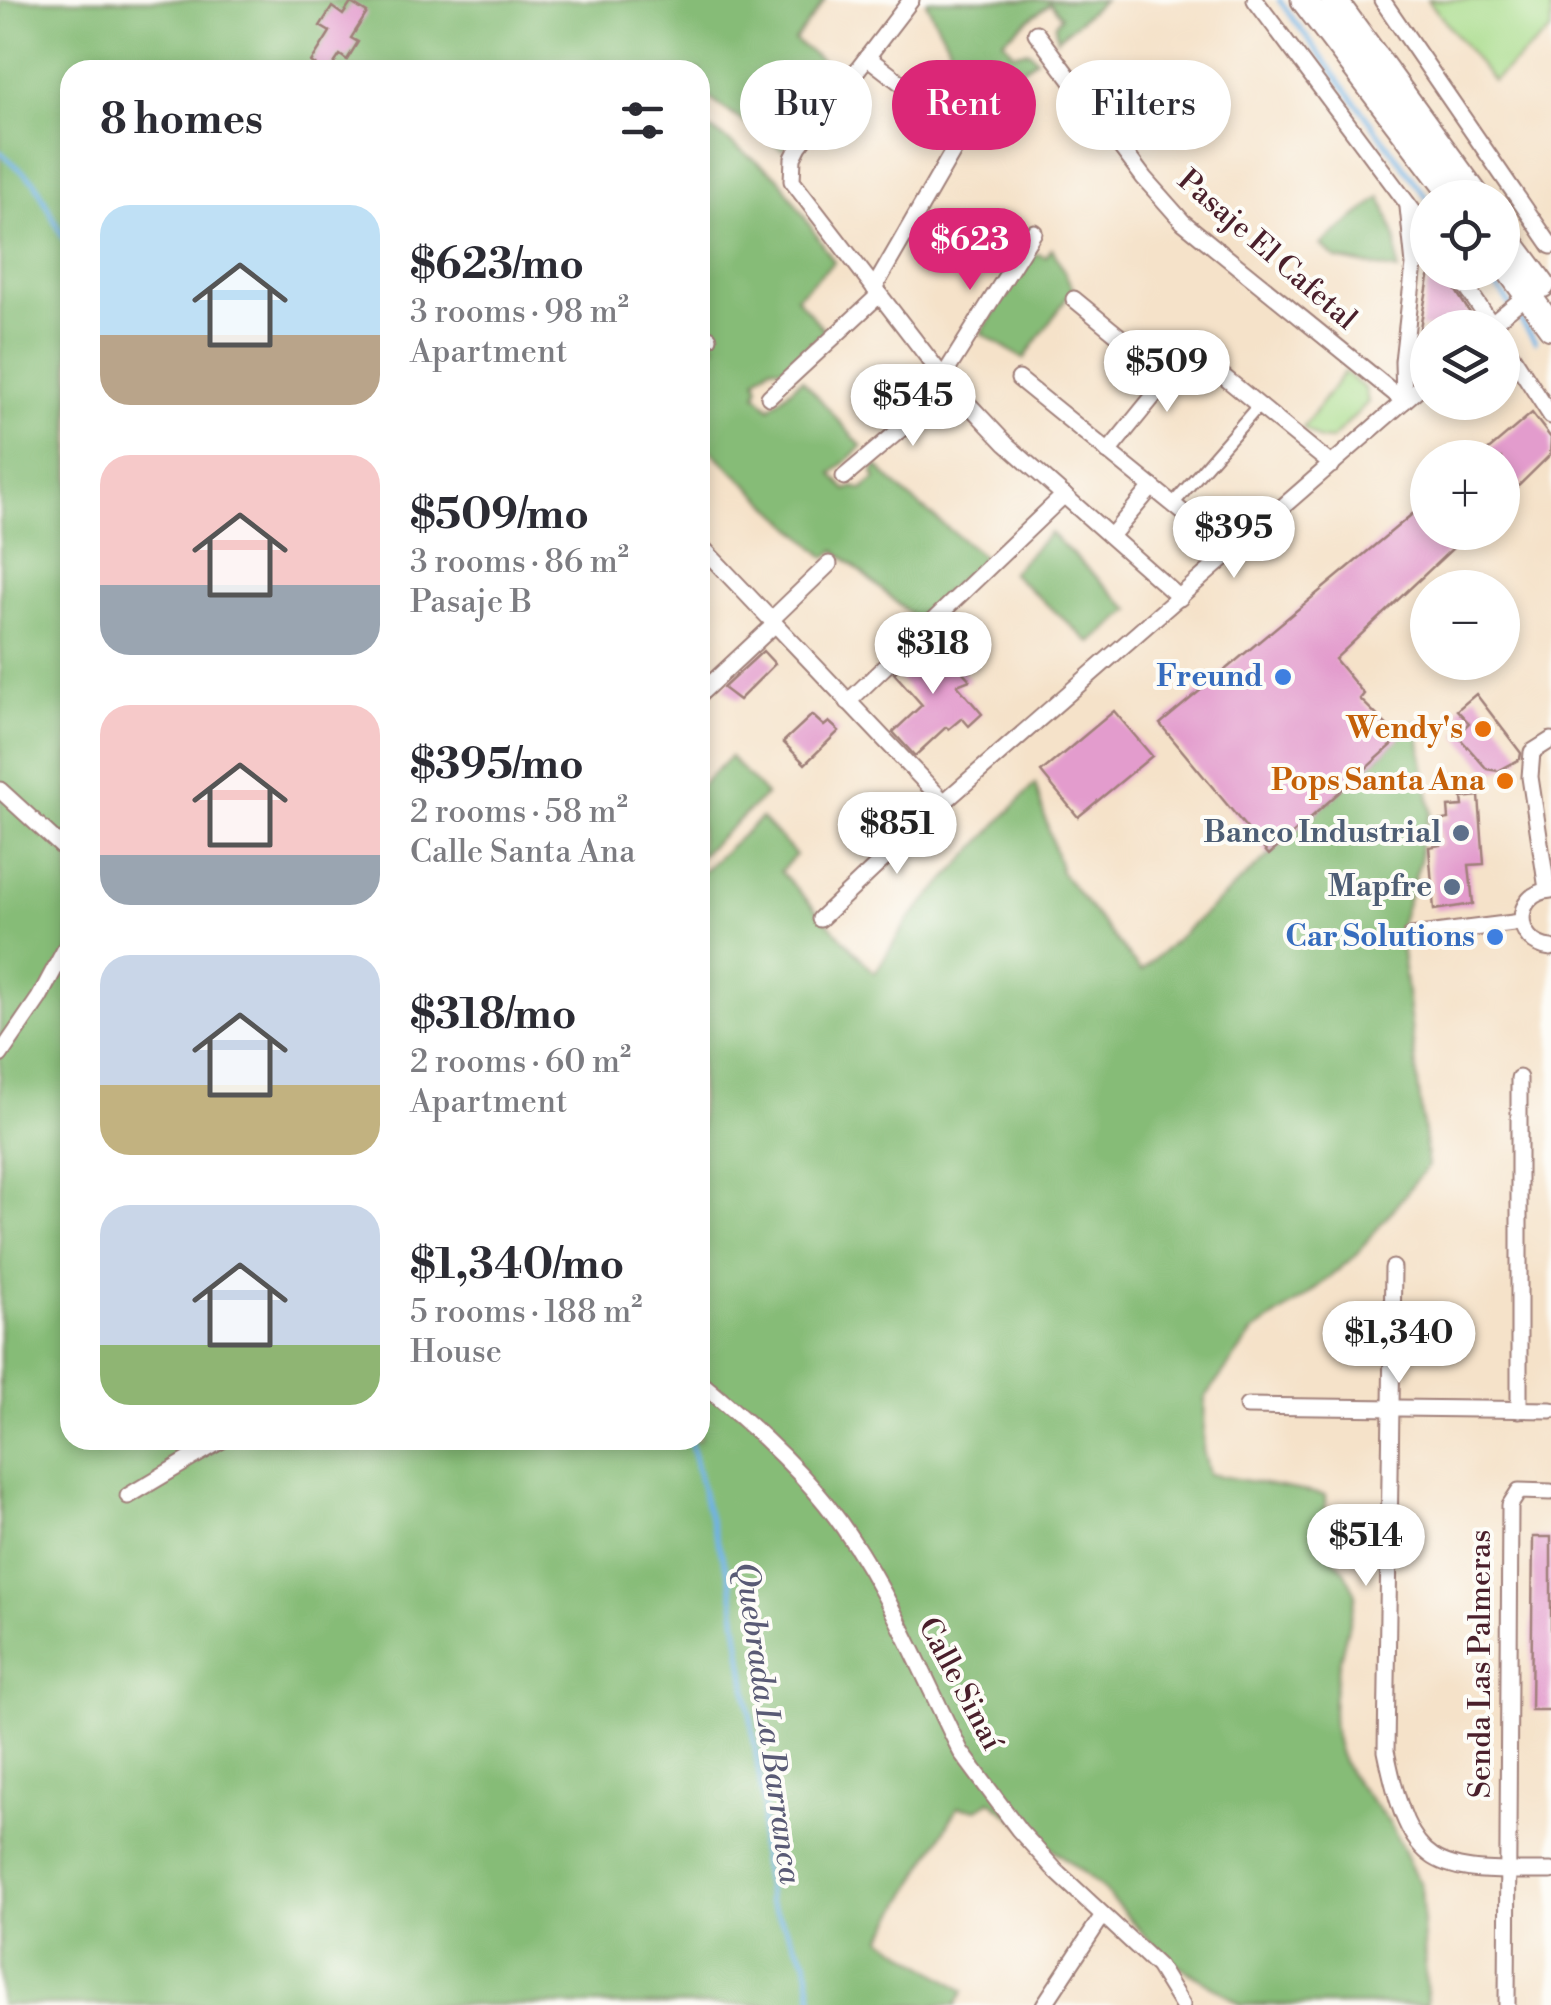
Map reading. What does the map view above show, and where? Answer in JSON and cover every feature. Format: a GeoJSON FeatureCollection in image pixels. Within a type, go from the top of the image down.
{"type":"FeatureCollection","features":[{"type":"Feature","properties":{"kind":"highway"},"geometry":{"type":"LineString","coordinates":[[1304,0],[1440,180]]}},
{"type":"Feature","properties":{"kind":"highway"},"geometry":{"type":"LineString","coordinates":[[1334,0],[1465,180]]}},
{"type":"Feature","properties":{"kind":"highway"},"geometry":{"type":"LineString","coordinates":[[1520,261],[1540,295],[1551,328]]}},
{"type":"Feature","properties":{"kind":"highway"},"geometry":{"type":"LineString","coordinates":[[1520,277],[1540,295]]}},
{"type":"Feature","properties":{"kind":"street"},"geometry":{"type":"LineString","coordinates":[[911,0],[800,146],[791,171],[798,191],[948,381],[1006,444],[1180,598]]}},
{"type":"Feature","properties":{"kind":"street"},"geometry":{"type":"LineString","coordinates":[[1255,0],[1410,206]]}},
{"type":"Feature","properties":{"kind":"street"},"geometry":{"type":"LineString","coordinates":[[1382,0],[1551,246]]}},
{"type":"Feature","properties":{"kind":"street","name":"Pasaje El Cafetal"},"geometry":{"type":"LineString","coordinates":[[1036,32],[1144,178],[1184,222],[1404,401]]}},
{"type":"Feature","properties":{"kind":"street"},"geometry":{"type":"LineString","coordinates":[[867,58],[892,77]]}},
{"type":"Feature","properties":{"kind":"street"},"geometry":{"type":"LineString","coordinates":[[769,398],[876,292],[954,150]]}},
{"type":"Feature","properties":{"kind":"street"},"geometry":{"type":"LineString","coordinates":[[1404,401],[1403,361],[1414,265],[1408,203]]}},
{"type":"Feature","properties":{"kind":"street"},"geometry":{"type":"LineString","coordinates":[[844,478],[948,381],[1034,232]]}},
{"type":"Feature","properties":{"kind":"street"},"geometry":{"type":"LineString","coordinates":[[1516,310],[1540,295]]}},
{"type":"Feature","properties":{"kind":"street"},"geometry":{"type":"LineString","coordinates":[[1074,298],[1169,377]]}},
{"type":"Feature","properties":{"kind":"street"},"geometry":{"type":"LineString","coordinates":[[1108,452],[1191,350],[1332,465]]}},
{"type":"Feature","properties":{"kind":"street"},"geometry":{"type":"LineString","coordinates":[[1520,368],[1551,416]]}},
{"type":"Feature","properties":{"kind":"street"},"geometry":{"type":"LineString","coordinates":[[1018,379],[1206,531]]}},
{"type":"Feature","properties":{"kind":"street"},"geometry":{"type":"LineString","coordinates":[[820,918],[944,802],[1410,396]]}},
{"type":"Feature","properties":{"kind":"street"},"geometry":{"type":"LineString","coordinates":[[1173,504],[1259,406]]}},
{"type":"Feature","properties":{"kind":"street"},"geometry":{"type":"LineString","coordinates":[[1111,536],[1152,488]]}},
{"type":"Feature","properties":{"kind":"street"},"geometry":{"type":"LineString","coordinates":[[848,702],[1064,496]]}},
{"type":"Feature","properties":{"kind":"street"},"geometry":{"type":"LineString","coordinates":[[710,556],[944,802]]}},
{"type":"Feature","properties":{"kind":"street"},"geometry":{"type":"LineString","coordinates":[[710,684],[829,564]]}},
{"type":"Feature","properties":{"kind":"street"},"geometry":{"type":"LineString","coordinates":[[1551,740],[1532,752],[1530,777],[1549,889],[1526,903],[1521,922],[1529,940],[1551,948]]}},
{"type":"Feature","properties":{"kind":"street"},"geometry":{"type":"LineString","coordinates":[[0,790],[60,845]]}},
{"type":"Feature","properties":{"kind":"street"},"geometry":{"type":"LineString","coordinates":[[1412,936],[1521,922]]}},
{"type":"Feature","properties":{"kind":"street"},"geometry":{"type":"LineString","coordinates":[[0,1055],[60,959]]}},
{"type":"Feature","properties":{"kind":"street"},"geometry":{"type":"LineString","coordinates":[[1519,1078],[1519,1410]]}},
{"type":"Feature","properties":{"kind":"street"},"geometry":{"type":"LineString","coordinates":[[1393,1268],[1386,1750],[1396,1801],[1425,1853],[1448,1867],[1551,1871]]}},
{"type":"Feature","properties":{"kind":"street","name":"Calle Sinaí"},"geometry":{"type":"LineString","coordinates":[[710,1390],[742,1417],[825,1502],[876,1582],[961,1752],[1019,1830],[1056,1872],[1158,1966],[1182,2005]]}},
{"type":"Feature","properties":{"kind":"street"},"geometry":{"type":"LineString","coordinates":[[1247,1406],[1551,1410]]}},
{"type":"Feature","properties":{"kind":"street"},"geometry":{"type":"LineString","coordinates":[[128,1496],[205,1450]]}},
{"type":"Feature","properties":{"kind":"street","name":"Senda Las Palmeras"},"geometry":{"type":"LineString","coordinates":[[1507,1872],[1510,1504],[1520,1492],[1551,1492]]}},
{"type":"Feature","properties":{"kind":"street"},"geometry":{"type":"LineString","coordinates":[[1507,1872],[1507,2005]]}},
{"type":"Feature","properties":{"kind":"street"},"geometry":{"type":"LineString","coordinates":[[1044,2005],[1103,1915]]}},
{"type":"Feature","properties":{"kind":"green space"},"geometry":{"type":"Polygon","coordinates":[[[0,0],[825,0],[795,41],[821,60],[740,60],[740,120],[710,99],[710,60],[60,60],[60,1450],[710,1450],[710,865],[761,818],[796,855],[780,871],[875,973],[909,919],[1035,784],[1061,872],[1141,971],[1417,722],[1431,812],[1399,928],[1428,1166],[1355,1256],[1305,1297],[1254,1331],[1205,1398],[1203,1450],[1209,1474],[1325,1495],[1327,1551],[1342,1567],[1356,1594],[1333,1704],[1338,1747],[1350,1775],[1384,1816],[1421,1883],[1427,2005],[1242,2005],[1163,1955],[1098,1884],[990,1800],[978,1809],[958,1807],[882,1938],[964,1991],[956,2005],[0,2005],[0,0]]]}},
{"type":"Feature","properties":{"kind":"green space"},"geometry":{"type":"Polygon","coordinates":[[[1104,0],[1057,39],[1055,25],[1061,16],[1050,3],[1003,40],[1013,53],[1029,51],[1035,60],[956,60],[926,2],[1104,0]]]}},
{"type":"Feature","properties":{"kind":"green space"},"geometry":{"type":"Polygon","coordinates":[[[1428,0],[1551,0],[1551,31],[1493,81],[1428,0]]]}},
{"type":"Feature","properties":{"kind":"green space"},"geometry":{"type":"Polygon","coordinates":[[[710,130],[778,177],[834,262],[796,297],[825,331],[783,368],[771,366],[756,379],[756,394],[770,408],[802,379],[862,447],[832,474],[846,490],[862,490],[876,479],[876,465],[905,494],[984,557],[916,619],[835,550],[826,558],[710,449],[710,352],[716,346],[710,339],[710,130]]]}},
{"type":"Feature","properties":{"kind":"green space"},"geometry":{"type":"Polygon","coordinates":[[[1381,197],[1396,238],[1398,271],[1336,259],[1321,245],[1381,197]]]}},
{"type":"Feature","properties":{"kind":"green space"},"geometry":{"type":"Polygon","coordinates":[[[1052,248],[1073,289],[1024,359],[981,333],[1027,260],[1038,254],[1046,257],[1052,248]]]}},
{"type":"Feature","properties":{"kind":"green space"},"geometry":{"type":"Polygon","coordinates":[[[1344,372],[1365,389],[1368,402],[1331,440],[1319,439],[1303,428],[1344,372]]]}},
{"type":"Feature","properties":{"kind":"green space"},"geometry":{"type":"Polygon","coordinates":[[[1050,533],[1131,610],[1091,643],[1011,573],[1050,533]]]}},
{"type":"Feature","properties":{"kind":"green space"},"geometry":{"type":"Polygon","coordinates":[[[730,757],[766,795],[710,847],[710,776],[730,757]]]}},
{"type":"Feature","properties":{"kind":"building"},"geometry":{"type":"Polygon","coordinates":[[[351,3],[367,13],[351,38],[358,42],[347,60],[340,55],[337,60],[312,60],[330,32],[320,26],[332,7],[343,15],[351,3]]]}},
{"type":"Feature","properties":{"kind":"building"},"geometry":{"type":"Polygon","coordinates":[[[1427,290],[1455,290],[1468,310],[1423,310],[1427,290]]]}},
{"type":"Feature","properties":{"kind":"building"},"geometry":{"type":"Polygon","coordinates":[[[1532,413],[1551,438],[1550,455],[1520,484],[1520,440],[1500,440],[1532,413]]]}},
{"type":"Feature","properties":{"kind":"building","name":"Freund"},"geometry":{"type":"Polygon","coordinates":[[[1410,516],[1410,550],[1451,550],[1430,570],[1410,570],[1410,588],[1335,659],[1364,694],[1360,699],[1400,738],[1269,855],[1160,724],[1410,516]]]}},
{"type":"Feature","properties":{"kind":"building"},"geometry":{"type":"Polygon","coordinates":[[[932,638],[970,680],[957,685],[982,714],[969,726],[962,718],[949,729],[946,727],[915,756],[893,732],[922,705],[894,673],[932,638]]]}},
{"type":"Feature","properties":{"kind":"building"},"geometry":{"type":"Polygon","coordinates":[[[763,651],[775,664],[739,700],[723,688],[763,651]]]}},
{"type":"Feature","properties":{"kind":"building","name":"Wendy's"},"geometry":{"type":"Polygon","coordinates":[[[1476,694],[1521,753],[1520,759],[1498,771],[1487,769],[1457,735],[1469,723],[1457,710],[1476,694]]]}},
{"type":"Feature","properties":{"kind":"building"},"geometry":{"type":"Polygon","coordinates":[[[1114,711],[1152,756],[1078,817],[1041,772],[1114,711]]]}},
{"type":"Feature","properties":{"kind":"building"},"geometry":{"type":"Polygon","coordinates":[[[812,715],[824,726],[829,722],[839,731],[805,764],[783,742],[812,715]]]}},
{"type":"Feature","properties":{"kind":"building"},"geometry":{"type":"Polygon","coordinates":[[[1479,796],[1484,864],[1469,865],[1473,904],[1434,910],[1429,847],[1441,845],[1438,821],[1449,819],[1448,807],[1463,806],[1462,798],[1479,796]]]}},
{"type":"Feature","properties":{"kind":"building"},"geometry":{"type":"Polygon","coordinates":[[[1533,1537],[1551,1537],[1551,1710],[1531,1710],[1533,1537]]]}},
{"type":"Feature","properties":{"kind":"waterway"},"geometry":{"type":"LineString","coordinates":[[1279,0],[1414,180]]}},
{"type":"Feature","properties":{"kind":"waterway","name":"Quebrada La Barranca"},"geometry":{"type":"LineString","coordinates":[[0,152],[35,182],[60,231]]}},
{"type":"Feature","properties":{"kind":"waterway"},"geometry":{"type":"LineString","coordinates":[[1499,290],[1535,341]]}},
{"type":"Feature","properties":{"kind":"waterway","name":"Quebrada La Barranca"},"geometry":{"type":"LineString","coordinates":[[692,1450],[731,1582],[764,1808],[760,1846],[769,1901],[806,1960],[814,2005]]}},
{"type":"Feature","properties":{"kind":"place","name":"Freund"},"geometry":{"type":"Point","coordinates":[1283,677]}},
{"type":"Feature","properties":{"kind":"place","name":"Wendy's"},"geometry":{"type":"Point","coordinates":[1483,729]}},
{"type":"Feature","properties":{"kind":"place","name":"Pops Santa Ana"},"geometry":{"type":"Point","coordinates":[1505,781]}},
{"type":"Feature","properties":{"kind":"place","name":"Banco Industrial"},"geometry":{"type":"Point","coordinates":[1461,833]}},
{"type":"Feature","properties":{"kind":"place","name":"Mapfre"},"geometry":{"type":"Point","coordinates":[1452,887]}},
{"type":"Feature","properties":{"kind":"place","name":"Car Solutions"},"geometry":{"type":"Point","coordinates":[1495,937]}}]}
